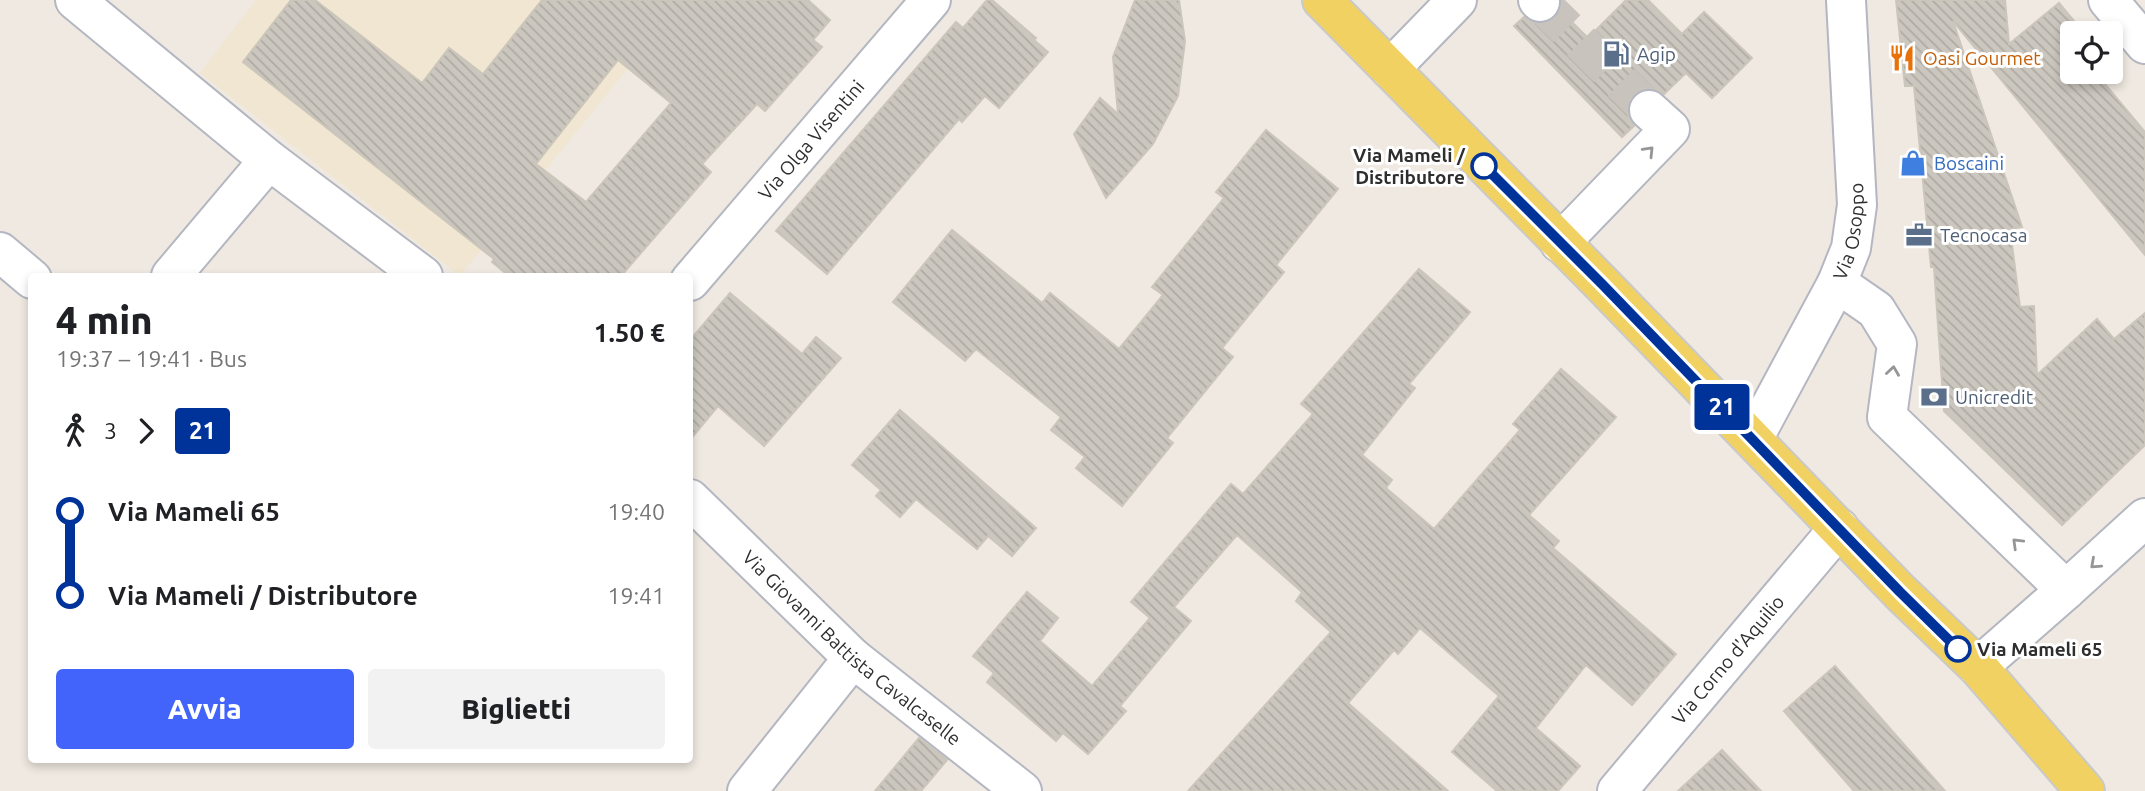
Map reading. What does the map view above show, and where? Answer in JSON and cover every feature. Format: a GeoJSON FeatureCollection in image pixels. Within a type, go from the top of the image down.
{"type":"FeatureCollection","features":[{"type":"Feature","properties":{"kind":"main road"},"geometry":{"type":"LineString","coordinates":[[1322,0],[1900,592],[1978,667],[2085,791]]}},
{"type":"Feature","properties":{"kind":"street"},"geometry":{"type":"LineString","coordinates":[[75,0],[269,160],[419,273]]}},
{"type":"Feature","properties":{"kind":"street","name":"Via Olga Visentini"},"geometry":{"type":"LineString","coordinates":[[693,278],[931,0]]}},
{"type":"Feature","properties":{"kind":"street"},"geometry":{"type":"LineString","coordinates":[[1390,69],[1457,0]]}},
{"type":"Feature","properties":{"kind":"street","name":"Via Osoppo"},"geometry":{"type":"LineString","coordinates":[[1753,439],[1837,283],[1851,248],[1857,205],[1846,0]]}},
{"type":"Feature","properties":{"kind":"street"},"geometry":{"type":"LineString","coordinates":[[2108,0],[2145,44]]}},
{"type":"Feature","properties":{"kind":"street"},"geometry":{"type":"LineString","coordinates":[[1560,243],[1670,129],[1649,110]]}},
{"type":"Feature","properties":{"kind":"street"},"geometry":{"type":"LineString","coordinates":[[174,273],[269,160]]}},
{"type":"Feature","properties":{"kind":"street"},"geometry":{"type":"LineString","coordinates":[[0,252],[28,276]]}},
{"type":"Feature","properties":{"kind":"street"},"geometry":{"type":"LineString","coordinates":[[1837,283],[1876,310],[1897,344],[1887,418],[2066,590]]}},
{"type":"Feature","properties":{"kind":"street","name":"Via Giovanni Battista Cavalcaselle"},"geometry":{"type":"LineString","coordinates":[[693,502],[853,657],[1022,791]]}},
{"type":"Feature","properties":{"kind":"street"},"geometry":{"type":"LineString","coordinates":[[1978,667],[2145,518]]}},
{"type":"Feature","properties":{"kind":"street","name":"Via Corno d'Aquilio"},"geometry":{"type":"LineString","coordinates":[[1617,791],[1839,528]]}},
{"type":"Feature","properties":{"kind":"street"},"geometry":{"type":"LineString","coordinates":[[747,791],[853,657]]}},
{"type":"Feature","properties":{"kind":"shaded area"},"geometry":{"type":"Polygon","coordinates":[[[256,0],[683,0],[462,273],[456,273],[200,73],[256,0]]]}},
{"type":"Feature","properties":{"kind":"building"},"geometry":{"type":"Polygon","coordinates":[[[291,0],[315,0],[422,83],[449,48],[483,74],[542,0],[808,0],[830,20],[813,40],[822,47],[765,111],[757,104],[702,164],[711,172],[624,273],[505,273],[492,262],[494,259],[243,62],[291,0]],[[618,60],[536,164],[586,202],[671,103],[618,60]]]}},
{"type":"Feature","properties":{"kind":"building"},"geometry":{"type":"Polygon","coordinates":[[[987,0],[992,0],[1048,52],[999,108],[985,96],[962,122],[959,119],[827,274],[776,231],[956,22],[963,28],[987,0]]]}},
{"type":"Feature","properties":{"kind":"building"},"geometry":{"type":"Polygon","coordinates":[[[1135,0],[1179,0],[1185,41],[1178,96],[1153,144],[1106,198],[1074,134],[1100,98],[1118,114],[1113,57],[1135,0]]]}},
{"type":"Feature","properties":{"kind":"building"},"geometry":{"type":"Polygon","coordinates":[[[1626,0],[1648,0],[1682,34],[1704,12],[1752,58],[1712,98],[1686,73],[1664,94],[1653,89],[1642,89],[1632,96],[1628,105],[1628,116],[1634,126],[1622,137],[1514,26],[1524,17],[1534,23],[1546,23],[1555,18],[1560,10],[1588,38],[1626,0]]]}},
{"type":"Feature","properties":{"kind":"building"},"geometry":{"type":"Polygon","coordinates":[[[1896,0],[2005,0],[2009,44],[2059,3],[2074,21],[2060,21],[2060,84],[2105,84],[2145,132],[2145,255],[1953,21],[2022,227],[2010,229],[2020,307],[2034,306],[2037,375],[2097,319],[2114,339],[2145,313],[2145,445],[2062,525],[1944,411],[1934,267],[1931,267],[1914,86],[1905,86],[1896,0]]]}},
{"type":"Feature","properties":{"kind":"building"},"geometry":{"type":"Polygon","coordinates":[[[1266,130],[1338,189],[1276,265],[1284,272],[1222,348],[1233,357],[1167,438],[1173,443],[1122,506],[1076,468],[1085,457],[1051,430],[1061,417],[976,349],[965,361],[893,302],[952,230],[1042,303],[1050,293],[1119,349],[1163,295],[1152,287],[1224,198],[1216,192],[1266,130]]]}},
{"type":"Feature","properties":{"kind":"building"},"geometry":{"type":"Polygon","coordinates":[[[1419,269],[1470,312],[1409,384],[1415,388],[1362,455],[1392,480],[1386,488],[1434,529],[1520,430],[1513,424],[1561,369],[1616,417],[1529,515],[1559,541],[1553,548],[1676,654],[1632,705],[1586,665],[1536,728],[1580,766],[1558,791],[1497,791],[1452,752],[1499,696],[1420,628],[1398,654],[1394,650],[1348,703],[1448,791],[1188,791],[1331,632],[1296,601],[1302,592],[1237,535],[1174,607],[1191,621],[1120,706],[1126,711],[1088,754],[1063,733],[1056,741],[987,682],[994,673],[973,656],[1027,592],[1058,618],[1040,641],[1092,686],[1150,618],[1131,602],[1231,484],[1243,494],[1313,414],[1301,404],[1419,269]]]}},
{"type":"Feature","properties":{"kind":"building"},"geometry":{"type":"Polygon","coordinates":[[[730,293],[802,354],[816,337],[841,358],[764,446],[718,406],[693,436],[693,336],[730,293]]]}},
{"type":"Feature","properties":{"kind":"building"},"geometry":{"type":"Polygon","coordinates":[[[900,410],[1036,528],[1012,556],[988,536],[977,549],[916,499],[900,517],[876,496],[881,490],[852,465],[900,410]]]}},
{"type":"Feature","properties":{"kind":"building"},"geometry":{"type":"Polygon","coordinates":[[[1835,666],[1945,791],[1854,791],[1784,711],[1835,666]]]}},
{"type":"Feature","properties":{"kind":"building"},"geometry":{"type":"Polygon","coordinates":[[[919,738],[947,760],[921,791],[875,791],[919,738]]]}},
{"type":"Feature","properties":{"kind":"building"},"geometry":{"type":"Polygon","coordinates":[[[1722,750],[1761,791],[1678,791],[1722,750]]]}},
{"type":"Feature","properties":{"kind":"tunnel"},"geometry":{"type":"LineString","coordinates":[[1540,2],[1649,110]]}},
{"type":"Feature","properties":{"kind":"bus line","name":"21"},"geometry":{"type":"LineString","coordinates":[[1484,166],[1958,649]]}},
{"type":"Feature","properties":{"kind":"place","name":"Agip"},"geometry":{"type":"Point","coordinates":[1616,54]}},
{"type":"Feature","properties":{"kind":"place","name":"Oasi Gourmet"},"geometry":{"type":"Point","coordinates":[1902,58]}},
{"type":"Feature","properties":{"kind":"place","name":"Boscaini"},"geometry":{"type":"Point","coordinates":[1913,163]}},
{"type":"Feature","properties":{"kind":"place","name":"Via Mameli / Distributore"},"geometry":{"type":"Point","coordinates":[1484,166]}},
{"type":"Feature","properties":{"kind":"place","name":"Tecnocasa"},"geometry":{"type":"Point","coordinates":[1919,235]}},
{"type":"Feature","properties":{"kind":"place","name":"Unicredit"},"geometry":{"type":"Point","coordinates":[1934,397]}},
{"type":"Feature","properties":{"kind":"place","name":"Via Mameli 65"},"geometry":{"type":"Point","coordinates":[1958,649]}}]}
